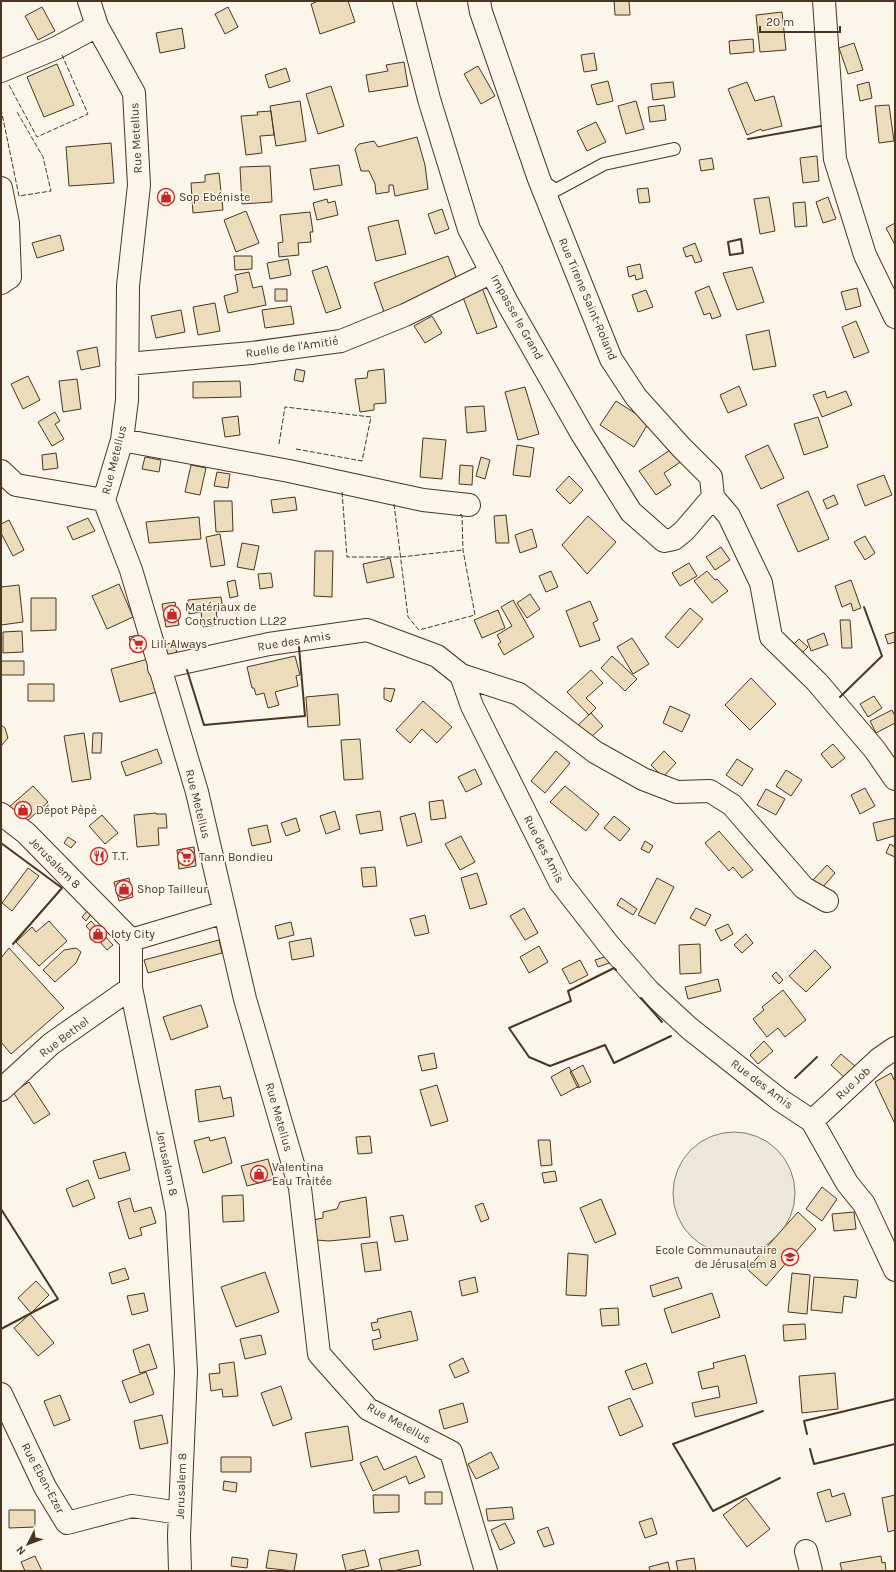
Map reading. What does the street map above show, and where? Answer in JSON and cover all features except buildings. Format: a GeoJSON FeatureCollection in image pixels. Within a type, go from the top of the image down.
{"type":"FeatureCollection","features":[{"type":"Feature","properties":{"kind":"street","name":"Rue Metellus"},"geometry":{"type":"LineString","coordinates":[[89,1],[97,26],[134,93],[139,185],[128,286],[126,400],[122,440],[104,500],[131,570],[197,792],[245,999],[300,1188],[320,1354],[368,1409],[450,1452],[486,1571]]}},
{"type":"Feature","properties":{"kind":"street","name":"Impasse le Grand"},"geometry":{"type":"LineString","coordinates":[[404,1],[429,99],[469,229],[582,434],[631,512],[664,541],[674,539],[684,532],[713,497]]}},
{"type":"Feature","properties":{"kind":"street","name":"Rue Tirene Saint-Roland"},"geometry":{"type":"LineString","coordinates":[[479,1],[481,12],[539,179],[611,359],[636,398],[711,478],[713,497]]}},
{"type":"Feature","properties":{"kind":"street"},"geometry":{"type":"LineString","coordinates":[[824,1],[836,159],[865,255],[895,317]]}},
{"type":"Feature","properties":{"kind":"street"},"geometry":{"type":"LineString","coordinates":[[1,71],[56,48],[97,26]]}},
{"type":"Feature","properties":{"kind":"street"},"geometry":{"type":"LineString","coordinates":[[1,188],[8,223],[10,277],[1,283]]}},
{"type":"Feature","properties":{"kind":"street","name":"Ruelle de l'Amitié"},"geometry":{"type":"LineString","coordinates":[[127,364],[252,353],[341,341],[405,315],[492,272]]}},
{"type":"Feature","properties":{"kind":"street"},"geometry":{"type":"LineString","coordinates":[[122,440],[289,471],[423,500],[469,505]]}},
{"type":"Feature","properties":{"kind":"street"},"geometry":{"type":"LineString","coordinates":[[1,471],[16,485],[104,500]]}},
{"type":"Feature","properties":{"kind":"street"},"geometry":{"type":"LineString","coordinates":[[713,497],[729,516],[761,583],[772,637],[817,682],[875,750],[895,779]]}},
{"type":"Feature","properties":{"kind":"street","name":"Rue des Amis"},"geometry":{"type":"LineString","coordinates":[[159,668],[269,644],[367,630],[437,656],[461,674],[472,706],[560,882],[608,945],[648,990],[689,1028],[780,1100],[812,1121],[847,1183],[864,1204],[895,1270]]}},
{"type":"Feature","properties":{"kind":"street"},"geometry":{"type":"LineString","coordinates":[[461,674],[519,694],[595,752],[643,779],[677,792],[710,791],[732,804],[804,888],[827,901]]}},
{"type":"Feature","properties":{"kind":"street","name":"Jerusalem 8"},"geometry":{"type":"LineString","coordinates":[[1,814],[26,833],[131,940],[131,988],[177,1211],[186,1371],[179,1536],[180,1571]]}},
{"type":"Feature","properties":{"kind":"street"},"geometry":{"type":"LineString","coordinates":[[131,940],[225,912]]}},
{"type":"Feature","properties":{"kind":"street","name":"Rue Bethel"},"geometry":{"type":"LineString","coordinates":[[1,1090],[51,1044],[131,988]]}},
{"type":"Feature","properties":{"kind":"street","name":"Rue Job"},"geometry":{"type":"LineString","coordinates":[[812,1121],[879,1059],[895,1048]]}},
{"type":"Feature","properties":{"kind":"street","name":"Rue Eben-Ezer"},"geometry":{"type":"LineString","coordinates":[[1,1394],[46,1487],[67,1522],[132,1506],[180,1513]]}},
{"type":"Feature","properties":{"kind":"lane"},"geometry":{"type":"LineString","coordinates":[[539,179],[556,190],[604,164],[674,149]]}},
{"type":"Feature","properties":{"kind":"shaded area"},"geometry":{"type":"Polygon","coordinates":[[[734,1132],[757,1136],[768,1142],[777,1150],[785,1159],[791,1170],[795,1193],[791,1216],[785,1227],[777,1236],[768,1244],[757,1250],[734,1254],[711,1250],[700,1244],[691,1236],[683,1227],[677,1216],[673,1193],[677,1170],[683,1159],[691,1150],[700,1142],[711,1136],[734,1132]]]}},
{"type":"Feature","properties":{"kind":"fence"},"geometry":{"type":"LineString","coordinates":[[9,85],[37,137],[88,114],[62,55]]}},
{"type":"Feature","properties":{"kind":"fence"},"geometry":{"type":"LineString","coordinates":[[1,109],[19,196],[51,191],[43,157],[17,112]]}},
{"type":"Feature","properties":{"kind":"fence"},"geometry":{"type":"LineString","coordinates":[[279,444],[285,407],[371,417],[362,461],[296,449]]}},
{"type":"Feature","properties":{"kind":"fence"},"geometry":{"type":"LineString","coordinates":[[342,492],[347,557],[401,557],[463,550]]}},
{"type":"Feature","properties":{"kind":"fence"},"geometry":{"type":"LineString","coordinates":[[394,504],[408,617],[419,630],[475,615],[463,550],[462,515],[459,514]]}},
{"type":"Feature","properties":{"kind":"wall"},"geometry":{"type":"LineString","coordinates":[[748,139],[821,126]]}},
{"type":"Feature","properties":{"kind":"wall"},"geometry":{"type":"LineString","coordinates":[[741,239],[743,253],[730,255],[728,242],[741,239]]}},
{"type":"Feature","properties":{"kind":"wall"},"geometry":{"type":"LineString","coordinates":[[840,697],[882,656],[864,607]]}},
{"type":"Feature","properties":{"kind":"wall"},"geometry":{"type":"LineString","coordinates":[[187,670],[204,725],[305,716],[299,647]]}},
{"type":"Feature","properties":{"kind":"wall"},"geometry":{"type":"LineString","coordinates":[[1,843],[62,888],[13,944]]}},
{"type":"Feature","properties":{"kind":"wall"},"geometry":{"type":"LineString","coordinates":[[616,970],[614,968],[568,991],[571,1001],[509,1028],[529,1057],[550,1066],[605,1045],[614,1063],[671,1036]]}},
{"type":"Feature","properties":{"kind":"wall"},"geometry":{"type":"LineString","coordinates":[[641,998],[662,1022]]}},
{"type":"Feature","properties":{"kind":"wall"},"geometry":{"type":"LineString","coordinates":[[795,1078],[817,1057]]}},
{"type":"Feature","properties":{"kind":"wall"},"geometry":{"type":"LineString","coordinates":[[1,1209],[58,1299],[1,1329]]}},
{"type":"Feature","properties":{"kind":"wall"},"geometry":{"type":"LineString","coordinates":[[807,1434],[804,1421],[895,1399]]}},
{"type":"Feature","properties":{"kind":"wall"},"geometry":{"type":"LineString","coordinates":[[763,1411],[673,1444],[713,1511],[780,1478]]}},
{"type":"Feature","properties":{"kind":"wall"},"geometry":{"type":"LineString","coordinates":[[810,1449],[814,1464],[895,1444]]}},
{"type":"Feature","properties":{"kind":"place","name":"Sop Ebéniste"},"geometry":{"type":"Point","coordinates":[166,197]}},
{"type":"Feature","properties":{"kind":"place","name":"Matériaux de Construction L.L22"},"geometry":{"type":"Point","coordinates":[172,614]}},
{"type":"Feature","properties":{"kind":"place","name":"Lili Always"},"geometry":{"type":"Point","coordinates":[138,644]}},
{"type":"Feature","properties":{"kind":"place","name":"Dépot Pèpè"},"geometry":{"type":"Point","coordinates":[23,810]}},
{"type":"Feature","properties":{"kind":"place","name":"T.T."},"geometry":{"type":"Point","coordinates":[99,856]}},
{"type":"Feature","properties":{"kind":"place","name":"Tann Bondieu"},"geometry":{"type":"Point","coordinates":[186,857]}},
{"type":"Feature","properties":{"kind":"place","name":"Shop Tailleur"},"geometry":{"type":"Point","coordinates":[124,889]}},
{"type":"Feature","properties":{"kind":"place","name":"loty City"},"geometry":{"type":"Point","coordinates":[98,934]}},
{"type":"Feature","properties":{"kind":"place","name":"Valentina Eau Traitée"},"geometry":{"type":"Point","coordinates":[259,1174]}},
{"type":"Feature","properties":{"kind":"place","name":"Ecole Communautaire de Jérusalem 8"},"geometry":{"type":"Point","coordinates":[790,1257]}}]}
